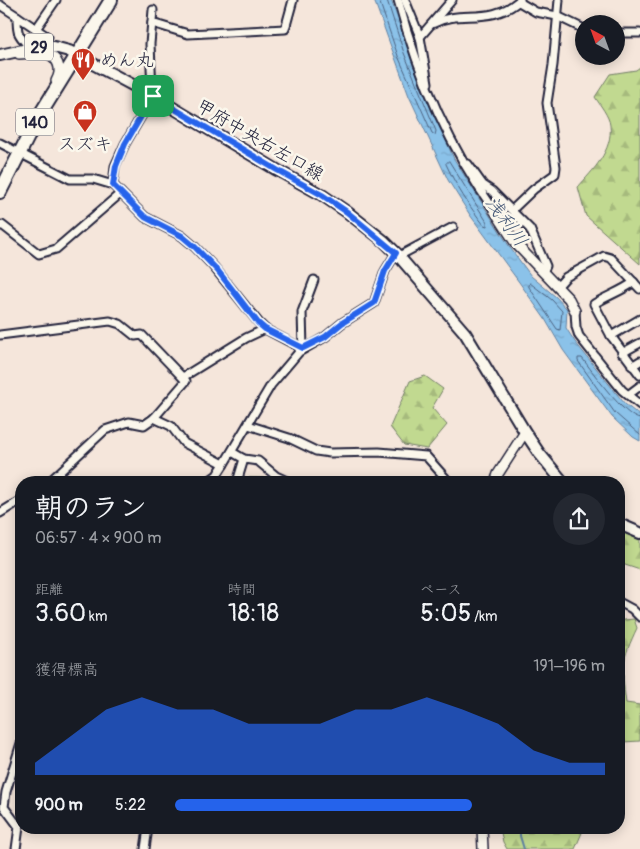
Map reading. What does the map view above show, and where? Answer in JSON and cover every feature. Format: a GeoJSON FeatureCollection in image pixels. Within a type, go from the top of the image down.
{"type":"FeatureCollection","features":[{"type":"Feature","properties":{"kind":"highway","name":"140"},"geometry":{"type":"LineString","coordinates":[[0,192],[36,121],[111,0]]}},
{"type":"Feature","properties":{"kind":"main road","name":"甲府中央右左口線"},"geometry":{"type":"LineString","coordinates":[[3,54],[54,47],[78,55],[322,195],[362,223],[398,254],[465,333],[525,432],[558,476]]}},
{"type":"Feature","properties":{"kind":"main road"},"geometry":{"type":"LineString","coordinates":[[625,527],[640,533]]}},
{"type":"Feature","properties":{"kind":"street"},"geometry":{"type":"LineString","coordinates":[[36,29],[56,0]]}},
{"type":"Feature","properties":{"kind":"street"},"geometry":{"type":"LineString","coordinates":[[152,23],[188,34],[285,29],[293,0]]}},
{"type":"Feature","properties":{"kind":"street"},"geometry":{"type":"LineString","coordinates":[[398,0],[410,44],[429,93],[464,164],[516,244],[569,299],[575,311],[576,327],[579,336],[628,395],[640,405]]}},
{"type":"Feature","properties":{"kind":"street"},"geometry":{"type":"LineString","coordinates":[[405,0],[420,37],[429,93]]}},
{"type":"Feature","properties":{"kind":"street"},"geometry":{"type":"LineString","coordinates":[[420,37],[452,0]]}},
{"type":"Feature","properties":{"kind":"street"},"geometry":{"type":"LineString","coordinates":[[512,210],[534,189],[555,174],[556,167],[547,103],[553,65],[559,0]]}},
{"type":"Feature","properties":{"kind":"street"},"geometry":{"type":"LineString","coordinates":[[434,23],[443,18],[492,15],[520,1],[536,12],[557,16],[575,24]]}},
{"type":"Feature","properties":{"kind":"street"},"geometry":{"type":"LineString","coordinates":[[0,5],[48,37]]}},
{"type":"Feature","properties":{"kind":"street"},"geometry":{"type":"LineString","coordinates":[[113,185],[116,166],[125,144],[152,96],[150,44],[153,10]]}},
{"type":"Feature","properties":{"kind":"street"},"geometry":{"type":"LineString","coordinates":[[17,16],[17,29],[20,38],[30,49]]}},
{"type":"Feature","properties":{"kind":"street"},"geometry":{"type":"LineString","coordinates":[[625,33],[640,33]]}},
{"type":"Feature","properties":{"kind":"street"},"geometry":{"type":"LineString","coordinates":[[3,54],[43,53],[53,56],[59,64],[60,72],[58,78],[48,93],[36,121]]}},
{"type":"Feature","properties":{"kind":"street"},"geometry":{"type":"LineString","coordinates":[[0,143],[70,179],[93,179],[113,185],[145,217],[182,236],[195,247],[213,266],[258,323],[265,329],[303,348]]}},
{"type":"Feature","properties":{"kind":"street"},"geometry":{"type":"LineString","coordinates":[[464,164],[468,162],[484,185],[530,229],[546,266],[543,272]]}},
{"type":"Feature","properties":{"kind":"street"},"geometry":{"type":"LineString","coordinates":[[0,226],[2,225],[38,254],[56,249],[121,193]]}},
{"type":"Feature","properties":{"kind":"street"},"geometry":{"type":"LineString","coordinates":[[216,476],[232,452],[271,384],[303,348],[325,337],[342,323],[374,303],[385,271],[398,254],[454,227]]}},
{"type":"Feature","properties":{"kind":"street"},"geometry":{"type":"LineString","coordinates":[[557,287],[566,277],[604,256],[611,258],[640,289]]}},
{"type":"Feature","properties":{"kind":"street"},"geometry":{"type":"LineString","coordinates":[[303,348],[302,312],[314,280]]}},
{"type":"Feature","properties":{"kind":"street"},"geometry":{"type":"LineString","coordinates":[[634,282],[594,304],[610,336],[640,375]]}},
{"type":"Feature","properties":{"kind":"street"},"geometry":{"type":"LineString","coordinates":[[610,336],[640,319]]}},
{"type":"Feature","properties":{"kind":"street"},"geometry":{"type":"LineString","coordinates":[[0,335],[110,321],[120,324],[135,336],[142,335],[186,381],[154,418],[144,425],[129,422],[105,430],[55,476]]}},
{"type":"Feature","properties":{"kind":"street"},"geometry":{"type":"LineString","coordinates":[[183,377],[197,367],[265,329]]}},
{"type":"Feature","properties":{"kind":"street"},"geometry":{"type":"LineString","coordinates":[[622,353],[640,343]]}},
{"type":"Feature","properties":{"kind":"street"},"geometry":{"type":"LineString","coordinates":[[632,366],[640,361]]}},
{"type":"Feature","properties":{"kind":"street"},"geometry":{"type":"LineString","coordinates":[[628,395],[640,386]]}},
{"type":"Feature","properties":{"kind":"street"},"geometry":{"type":"LineString","coordinates":[[154,418],[171,426],[184,443],[224,464]]}},
{"type":"Feature","properties":{"kind":"street"},"geometry":{"type":"LineString","coordinates":[[248,425],[289,438],[316,451],[330,453],[379,452],[426,456],[444,476]]}},
{"type":"Feature","properties":{"kind":"street"},"geometry":{"type":"LineString","coordinates":[[497,476],[525,432]]}},
{"type":"Feature","properties":{"kind":"street"},"geometry":{"type":"LineString","coordinates":[[232,452],[244,459],[258,461],[276,476]]}},
{"type":"Feature","properties":{"kind":"street"},"geometry":{"type":"LineString","coordinates":[[239,476],[244,459]]}},
{"type":"Feature","properties":{"kind":"street"},"geometry":{"type":"LineString","coordinates":[[0,513],[15,504]]}},
{"type":"Feature","properties":{"kind":"street"},"geometry":{"type":"LineString","coordinates":[[625,606],[640,617]]}},
{"type":"Feature","properties":{"kind":"street"},"geometry":{"type":"LineString","coordinates":[[15,763],[6,792],[4,807],[15,823]]}},
{"type":"Feature","properties":{"kind":"street"},"geometry":{"type":"LineString","coordinates":[[16,849],[17,834]]}},
{"type":"Feature","properties":{"kind":"street"},"geometry":{"type":"LineString","coordinates":[[145,849],[147,834]]}},
{"type":"Feature","properties":{"kind":"street"},"geometry":{"type":"LineString","coordinates":[[483,834],[484,849]]}},
{"type":"Feature","properties":{"kind":"green space"},"geometry":{"type":"Polygon","coordinates":[[[640,67],[640,264],[586,216],[578,187],[601,159],[610,134],[608,118],[595,97],[610,74],[636,70],[640,67]]]}},
{"type":"Feature","properties":{"kind":"green space"},"geometry":{"type":"Polygon","coordinates":[[[425,376],[443,389],[432,408],[447,425],[427,449],[404,445],[390,427],[410,381],[425,376]]]}},
{"type":"Feature","properties":{"kind":"green space"},"geometry":{"type":"Polygon","coordinates":[[[625,532],[640,538],[640,570],[625,565],[625,532]]]}},
{"type":"Feature","properties":{"kind":"green space"},"geometry":{"type":"Polygon","coordinates":[[[634,619],[637,628],[625,660],[625,620],[634,619]]]}},
{"type":"Feature","properties":{"kind":"green space"},"geometry":{"type":"Polygon","coordinates":[[[625,692],[626,703],[640,705],[640,741],[625,742],[625,692]]]}},
{"type":"Feature","properties":{"kind":"green space"},"geometry":{"type":"Polygon","coordinates":[[[501,834],[581,834],[575,849],[507,849],[501,834]]]}},
{"type":"Feature","properties":{"kind":"water"},"geometry":{"type":"Polygon","coordinates":[[[374,0],[391,0],[425,93],[454,159],[511,249],[531,276],[567,309],[566,328],[575,342],[625,404],[640,416],[640,441],[633,437],[612,417],[563,350],[545,319],[470,215],[448,180],[409,96],[374,0]]]}},
{"type":"Feature","properties":{"kind":"waterway"},"geometry":{"type":"LineString","coordinates":[[625,533],[640,539]]}},
{"type":"Feature","properties":{"kind":"waterway"},"geometry":{"type":"LineString","coordinates":[[520,834],[524,849]]}},
{"type":"Feature","properties":{"kind":"place","name":"めん丸"},"geometry":{"type":"Point","coordinates":[83,81]}},
{"type":"Feature","properties":{"kind":"place","name":"スズキ"},"geometry":{"type":"Point","coordinates":[85,133]}},
{"type":"Feature","properties":{"kind":"route"},"geometry":{"type":"LineString","coordinates":[[153,96],[322,195],[384,241],[396,253],[385,271],[374,303],[342,323],[325,337],[303,348],[265,329],[258,323],[218,271],[195,247],[182,236],[145,217],[113,185],[116,166],[125,144],[153,96]]}},
{"type":"Feature","properties":{"kind":"water label","name":"浅利川"},"geometry":{"type":"Point","coordinates":[507,221]}}]}
